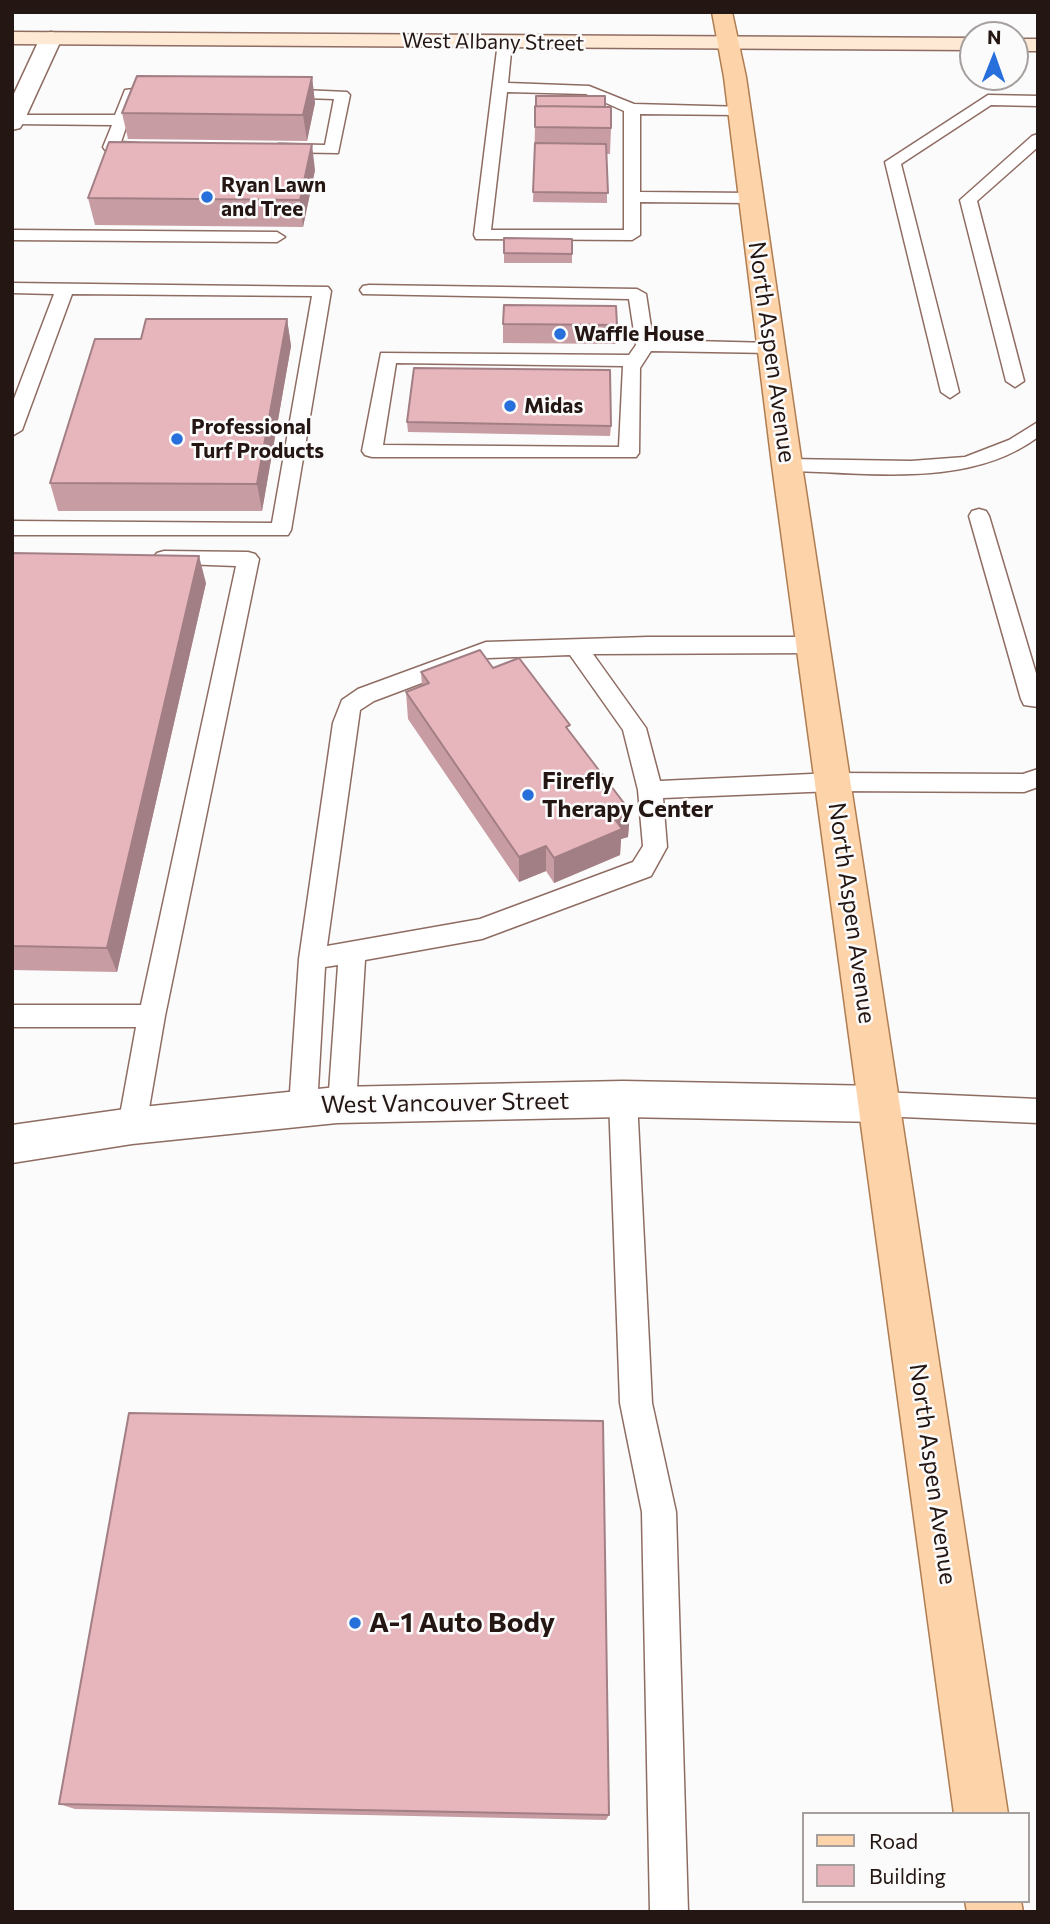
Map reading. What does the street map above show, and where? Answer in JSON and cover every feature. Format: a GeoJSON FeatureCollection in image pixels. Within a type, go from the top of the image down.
{"type":"FeatureCollection","features":[{"type":"Feature","properties":{"kind":"main road","name":"North Aspen Avenue"},"geometry":{"type":"LineString","coordinates":[[722,12],[740,110],[787,465],[981,1812]]}},
{"type":"Feature","properties":{"kind":"main road","name":"West Albany Street"},"geometry":{"type":"LineString","coordinates":[[12,38],[959,44]]}},
{"type":"Feature","properties":{"kind":"street"},"geometry":{"type":"LineString","coordinates":[[13,122],[51,38]]}},
{"type":"Feature","properties":{"kind":"street","name":"West Vancouver Street"},"geometry":{"type":"LineString","coordinates":[[12,1144],[132,1126],[342,1105],[623,1099],[880,1104]]}},
{"type":"Feature","properties":{"kind":"lane"},"geometry":{"type":"LineString","coordinates":[[505,42],[482,235],[632,235],[632,109]]}},
{"type":"Feature","properties":{"kind":"lane"},"geometry":{"type":"LineString","coordinates":[[499,87],[589,90],[632,109],[740,110]]}},
{"type":"Feature","properties":{"kind":"lane"},"geometry":{"type":"LineString","coordinates":[[152,147],[111,146],[130,93],[157,93]]}},
{"type":"Feature","properties":{"kind":"lane"},"geometry":{"type":"LineString","coordinates":[[263,94],[342,95],[332,150],[263,149]]}},
{"type":"Feature","properties":{"kind":"lane"},"geometry":{"type":"LineString","coordinates":[[950,391],[893,163],[988,100],[1038,101]]}},
{"type":"Feature","properties":{"kind":"lane"},"geometry":{"type":"LineString","coordinates":[[13,122],[121,120]]}},
{"type":"Feature","properties":{"kind":"lane"},"geometry":{"type":"LineString","coordinates":[[1014,382],[968,200],[1038,139]]}},
{"type":"Feature","properties":{"kind":"lane"},"geometry":{"type":"LineString","coordinates":[[632,197],[751,198]]}},
{"type":"Feature","properties":{"kind":"lane"},"geometry":{"type":"LineString","coordinates":[[12,235],[277,237]]}},
{"type":"Feature","properties":{"kind":"lane"},"geometry":{"type":"LineString","coordinates":[[12,288],[322,291],[281,530],[12,528]]}},
{"type":"Feature","properties":{"kind":"lane"},"geometry":{"type":"LineString","coordinates":[[12,430],[65,289]]}},
{"type":"Feature","properties":{"kind":"lane"},"geometry":{"type":"LineString","coordinates":[[369,290],[637,294],[640,353],[631,368],[629,453],[372,451],[388,357],[640,353],[772,348]]}},
{"type":"Feature","properties":{"kind":"lane"},"geometry":{"type":"LineString","coordinates":[[787,465],[911,467],[968,463],[1016,444],[1038,428]]}},
{"type":"Feature","properties":{"kind":"lane"},"geometry":{"type":"LineString","coordinates":[[979,516],[1032,699],[1038,699]]}},
{"type":"Feature","properties":{"kind":"lane"},"geometry":{"type":"LineString","coordinates":[[132,1126],[152,1016],[248,559],[137,557]]}},
{"type":"Feature","properties":{"kind":"lane"},"geometry":{"type":"LineString","coordinates":[[303,1107],[312,959],[345,723],[350,706],[366,695],[486,650],[575,646],[813,645]]}},
{"type":"Feature","properties":{"kind":"lane"},"geometry":{"type":"LineString","coordinates":[[312,959],[482,929],[642,869],[655,847],[650,790],[634,728],[575,646]]}},
{"type":"Feature","properties":{"kind":"lane"},"geometry":{"type":"LineString","coordinates":[[650,790],[833,782],[1024,783],[1038,778]]}},
{"type":"Feature","properties":{"kind":"lane"},"geometry":{"type":"LineString","coordinates":[[342,1105],[352,952]]}},
{"type":"Feature","properties":{"kind":"lane"},"geometry":{"type":"LineString","coordinates":[[12,1016],[152,1016]]}},
{"type":"Feature","properties":{"kind":"lane"},"geometry":{"type":"LineString","coordinates":[[623,1099],[636,1403],[659,1512],[669,1912]]}},
{"type":"Feature","properties":{"kind":"lane"},"geometry":{"type":"LineString","coordinates":[[880,1104],[1038,1111]]}},
{"type":"Feature","properties":{"kind":"building"},"geometry":{"type":"Polygon","coordinates":[[[137,76],[312,77],[303,115],[122,113],[137,76]]]}},
{"type":"Feature","properties":{"kind":"building"},"geometry":{"type":"Polygon","coordinates":[[[536,96],[605,96],[605,107],[536,106],[536,96]]]}},
{"type":"Feature","properties":{"kind":"building"},"geometry":{"type":"Polygon","coordinates":[[[535,106],[611,107],[611,128],[535,127],[535,106]]]}},
{"type":"Feature","properties":{"kind":"building"},"geometry":{"type":"Polygon","coordinates":[[[109,142],[312,144],[300,200],[88,198],[109,142]]]}},
{"type":"Feature","properties":{"kind":"building"},"geometry":{"type":"Polygon","coordinates":[[[535,143],[606,144],[608,193],[533,192],[535,143]]]}},
{"type":"Feature","properties":{"kind":"building"},"geometry":{"type":"Polygon","coordinates":[[[504,238],[572,239],[572,254],[504,253],[504,238]]]}},
{"type":"Feature","properties":{"kind":"building"},"geometry":{"type":"Polygon","coordinates":[[[504,305],[616,306],[617,325],[503,324],[504,305]]]}},
{"type":"Feature","properties":{"kind":"building","name":"Professional Turf Products"},"geometry":{"type":"Polygon","coordinates":[[[146,319],[287,319],[257,484],[50,483],[95,339],[141,339],[146,319]]]}},
{"type":"Feature","properties":{"kind":"building","name":"Midas"},"geometry":{"type":"Polygon","coordinates":[[[414,368],[610,370],[611,426],[407,422],[414,368]]]}},
{"type":"Feature","properties":{"kind":"building"},"geometry":{"type":"Polygon","coordinates":[[[12,553],[199,556],[107,948],[12,946],[12,553]]]}},
{"type":"Feature","properties":{"kind":"building","name":"Firefly Therapy Center"},"geometry":{"type":"Polygon","coordinates":[[[480,650],[493,668],[519,658],[570,725],[566,727],[630,811],[614,818],[622,829],[554,858],[546,846],[519,857],[406,692],[429,683],[421,672],[480,650]]]}},
{"type":"Feature","properties":{"kind":"building","name":"A-1 Auto Body"},"geometry":{"type":"Polygon","coordinates":[[[129,1413],[603,1421],[609,1815],[59,1804],[129,1413]]]}},
{"type":"Feature","properties":{"kind":"place","name":"Ryan Lawn and Tree"},"geometry":{"type":"Point","coordinates":[207,197]}},
{"type":"Feature","properties":{"kind":"place","name":"Waffle House"},"geometry":{"type":"Point","coordinates":[560,334]}},
{"type":"Feature","properties":{"kind":"place","name":"Midas"},"geometry":{"type":"Point","coordinates":[510,406]}},
{"type":"Feature","properties":{"kind":"place","name":"Professional Turf Products"},"geometry":{"type":"Point","coordinates":[177,439]}},
{"type":"Feature","properties":{"kind":"place","name":"Firefly Therapy Center"},"geometry":{"type":"Point","coordinates":[528,795]}},
{"type":"Feature","properties":{"kind":"place","name":"A-1 Auto Body"},"geometry":{"type":"Point","coordinates":[355,1623]}}]}
